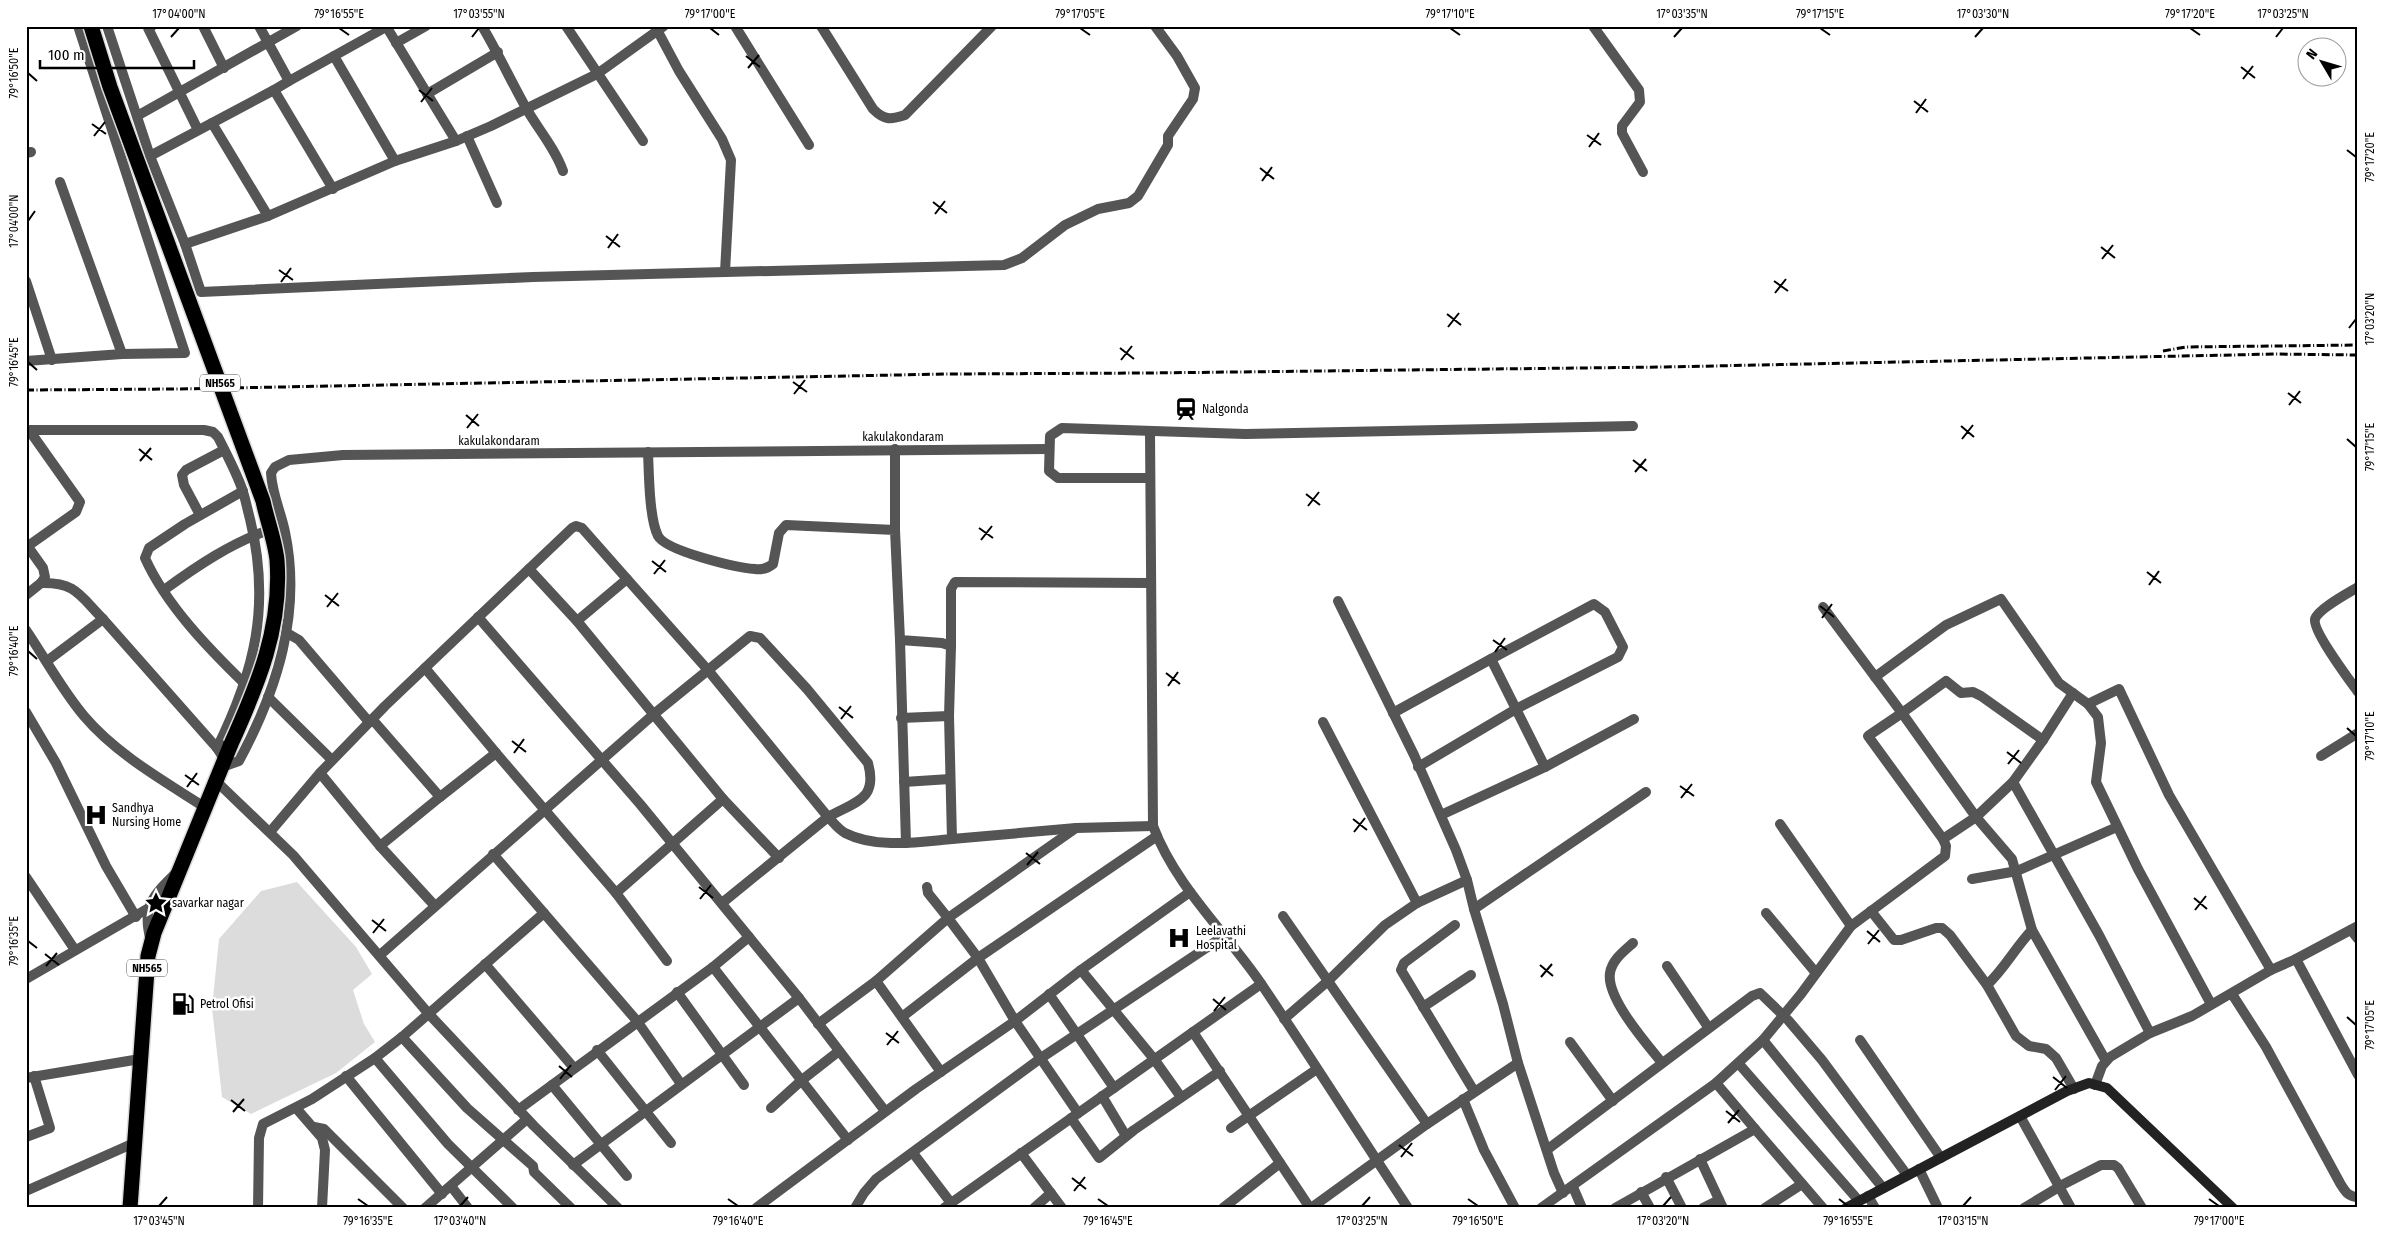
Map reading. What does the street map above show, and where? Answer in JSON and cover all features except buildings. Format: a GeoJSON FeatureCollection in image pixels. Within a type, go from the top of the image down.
{"type":"FeatureCollection","features":[{"type":"Feature","properties":{"kind":"highway","name":"NH565"},"geometry":{"type":"LineString","coordinates":[[91,26],[110,87],[263,501],[277,559],[275,623],[254,692],[224,755],[216,782],[152,941],[148,956],[130,1208]]}},
{"type":"Feature","properties":{"kind":"street"},"geometry":{"type":"LineString","coordinates":[[26,361],[122,354],[185,353],[78,26]]}},
{"type":"Feature","properties":{"kind":"street"},"geometry":{"type":"LineString","coordinates":[[107,26],[150,156],[185,244],[200,292],[523,278],[1004,265],[1022,258],[1065,225],[1098,209],[1129,203],[1138,196],[1168,145],[1168,136],[1194,99],[1195,88],[1191,80],[1177,56],[1155,26]]}},
{"type":"Feature","properties":{"kind":"street"},"geometry":{"type":"LineString","coordinates":[[152,26],[148,28],[198,130]]}},
{"type":"Feature","properties":{"kind":"street"},"geometry":{"type":"LineString","coordinates":[[203,26],[224,68]]}},
{"type":"Feature","properties":{"kind":"street"},"geometry":{"type":"LineString","coordinates":[[260,26],[289,81]]}},
{"type":"Feature","properties":{"kind":"street"},"geometry":{"type":"LineString","coordinates":[[137,116],[297,26]]}},
{"type":"Feature","properties":{"kind":"street"},"geometry":{"type":"LineString","coordinates":[[396,43],[426,26]]}},
{"type":"Feature","properties":{"kind":"street"},"geometry":{"type":"LineString","coordinates":[[482,26],[498,52],[526,109],[558,158],[563,171]]}},
{"type":"Feature","properties":{"kind":"street"},"geometry":{"type":"LineString","coordinates":[[566,26],[642,141]]}},
{"type":"Feature","properties":{"kind":"street"},"geometry":{"type":"LineString","coordinates":[[735,26],[809,145]]}},
{"type":"Feature","properties":{"kind":"street"},"geometry":{"type":"LineString","coordinates":[[822,26],[873,108],[880,116],[891,120],[904,114],[992,26]]}},
{"type":"Feature","properties":{"kind":"street"},"geometry":{"type":"LineString","coordinates":[[1593,26],[1639,90],[1640,102],[1622,126],[1622,133],[1643,172]]}},
{"type":"Feature","properties":{"kind":"street"},"geometry":{"type":"LineString","coordinates":[[150,156],[274,90],[386,27],[456,140]]}},
{"type":"Feature","properties":{"kind":"street"},"geometry":{"type":"LineString","coordinates":[[185,244],[268,216],[395,161],[467,136],[597,74],[659,28],[679,71],[722,139],[731,160],[724,272]]}},
{"type":"Feature","properties":{"kind":"street"},"geometry":{"type":"LineString","coordinates":[[427,94],[498,52]]}},
{"type":"Feature","properties":{"kind":"street"},"geometry":{"type":"LineString","coordinates":[[334,56],[395,161]]}},
{"type":"Feature","properties":{"kind":"street"},"geometry":{"type":"LineString","coordinates":[[274,90],[333,189]]}},
{"type":"Feature","properties":{"kind":"street"},"geometry":{"type":"LineString","coordinates":[[212,123],[268,216]]}},
{"type":"Feature","properties":{"kind":"street"},"geometry":{"type":"LineString","coordinates":[[467,136],[497,204]]}},
{"type":"Feature","properties":{"kind":"street"},"geometry":{"type":"LineString","coordinates":[[60,182],[122,354]]}},
{"type":"Feature","properties":{"kind":"street"},"geometry":{"type":"LineString","coordinates":[[26,281],[52,360]]}},
{"type":"Feature","properties":{"kind":"street"},"geometry":{"type":"LineString","coordinates":[[1149,478],[1058,478],[1049,471],[1050,436],[1062,428],[1245,434],[1633,426]]}},
{"type":"Feature","properties":{"kind":"street"},"geometry":{"type":"LineString","coordinates":[[28,430],[204,430],[216,434],[243,491],[254,535],[260,584],[259,625],[245,684],[224,755]]}},
{"type":"Feature","properties":{"kind":"street"},"geometry":{"type":"LineString","coordinates":[[26,596],[41,583],[45,573],[27,545],[76,512],[80,502],[28,430]]}},
{"type":"Feature","properties":{"kind":"street"},"geometry":{"type":"LineString","coordinates":[[1150,432],[1153,826],[1160,845],[1190,892],[1261,984],[1408,1208]]}},
{"type":"Feature","properties":{"kind":"street"},"geometry":{"type":"LineString","coordinates":[[895,449],[895,530],[906,842]]}},
{"type":"Feature","properties":{"kind":"street","name":"kakulakondaram"},"geometry":{"type":"LineString","coordinates":[[224,755],[239,761],[280,668],[287,632],[289,574],[286,541],[271,481],[271,473],[281,463],[289,460],[343,455],[1049,449]]}},
{"type":"Feature","properties":{"kind":"street"},"geometry":{"type":"LineString","coordinates":[[200,515],[184,485],[182,476],[186,470],[224,450]]}},
{"type":"Feature","properties":{"kind":"street"},"geometry":{"type":"LineString","coordinates":[[648,452],[653,520],[658,535],[663,543],[697,555],[756,570],[767,568],[773,564],[780,533],[786,525],[895,530]]}},
{"type":"Feature","properties":{"kind":"street"},"geometry":{"type":"LineString","coordinates":[[243,491],[200,515],[147,551],[145,558],[164,590],[202,640],[245,684]]}},
{"type":"Feature","properties":{"kind":"street"},"geometry":{"type":"LineString","coordinates":[[270,832],[320,773],[370,721],[576,526],[582,528],[707,669],[842,832],[870,841],[906,842],[1076,828],[1153,826]]}},
{"type":"Feature","properties":{"kind":"street"},"geometry":{"type":"LineString","coordinates":[[164,590],[201,563],[254,535],[269,530]]}},
{"type":"Feature","properties":{"kind":"street"},"geometry":{"type":"LineString","coordinates":[[529,569],[578,621],[723,799],[779,858]]}},
{"type":"Feature","properties":{"kind":"street"},"geometry":{"type":"LineString","coordinates":[[578,621],[627,579]]}},
{"type":"Feature","properties":{"kind":"street"},"geometry":{"type":"LineString","coordinates":[[952,839],[948,716],[951,646],[950,589],[955,582],[1151,583]]}},
{"type":"Feature","properties":{"kind":"street"},"geometry":{"type":"LineString","coordinates":[[41,583],[56,583],[72,588],[103,619],[224,755]]}},
{"type":"Feature","properties":{"kind":"street"},"geometry":{"type":"LineString","coordinates":[[2358,587],[2319,613],[2315,620],[2315,626],[2358,692]]}},
{"type":"Feature","properties":{"kind":"street"},"geometry":{"type":"LineString","coordinates":[[1875,677],[1946,625],[2001,599],[2059,683],[2088,704],[2098,717],[2101,742],[2096,782],[2117,827],[2211,1004]]}},
{"type":"Feature","properties":{"kind":"street"},"geometry":{"type":"LineString","coordinates":[[1338,600],[1441,815],[1467,880],[1518,1063],[1563,1193]]}},
{"type":"Feature","properties":{"kind":"street"},"geometry":{"type":"LineString","coordinates":[[1393,714],[1594,604],[1600,606],[1611,622],[1623,647],[1618,657],[1516,709],[1418,767]]}},
{"type":"Feature","properties":{"kind":"street"},"geometry":{"type":"LineString","coordinates":[[1823,607],[1902,713],[1976,818],[2012,859],[2032,930],[2106,1061]]}},
{"type":"Feature","properties":{"kind":"street"},"geometry":{"type":"LineString","coordinates":[[478,617],[722,903],[799,998],[885,1112]]}},
{"type":"Feature","properties":{"kind":"street"},"geometry":{"type":"LineString","coordinates":[[47,662],[103,619]]}},
{"type":"Feature","properties":{"kind":"street"},"geometry":{"type":"LineString","coordinates":[[26,630],[78,709],[103,735],[172,786],[206,808]]}},
{"type":"Feature","properties":{"kind":"street"},"geometry":{"type":"LineString","coordinates":[[287,632],[299,640],[440,797]]}},
{"type":"Feature","properties":{"kind":"street"},"geometry":{"type":"LineString","coordinates":[[380,955],[600,760],[707,669],[744,639],[754,635],[760,638],[850,738],[868,763],[872,776],[871,788],[865,796],[828,817],[722,903]]}},
{"type":"Feature","properties":{"kind":"street"},"geometry":{"type":"LineString","coordinates":[[900,640],[942,643],[951,646]]}},
{"type":"Feature","properties":{"kind":"street"},"geometry":{"type":"LineString","coordinates":[[1491,659],[1545,767]]}},
{"type":"Feature","properties":{"kind":"street"},"geometry":{"type":"LineString","coordinates":[[425,668],[616,893],[667,961]]}},
{"type":"Feature","properties":{"kind":"street"},"geometry":{"type":"LineString","coordinates":[[1542,1208],[1573,1187],[1586,1174],[1716,1083],[1739,1064],[1784,1015],[1851,926],[1941,861],[1945,856],[1946,846],[1943,839],[1868,736],[1946,682],[1961,693],[1973,692],[1981,696],[2043,740]]}},
{"type":"Feature","properties":{"kind":"street"},"geometry":{"type":"LineString","coordinates":[[2088,704],[2119,689],[2169,795],[2271,970]]}},
{"type":"Feature","properties":{"kind":"street"},"geometry":{"type":"LineString","coordinates":[[1943,839],[1976,818],[2013,782],[2073,693]]}},
{"type":"Feature","properties":{"kind":"street"},"geometry":{"type":"LineString","coordinates":[[268,697],[332,760]]}},
{"type":"Feature","properties":{"kind":"street"},"geometry":{"type":"LineString","coordinates":[[26,712],[56,763],[106,866],[136,917]]}},
{"type":"Feature","properties":{"kind":"street"},"geometry":{"type":"LineString","coordinates":[[901,718],[948,716]]}},
{"type":"Feature","properties":{"kind":"street"},"geometry":{"type":"LineString","coordinates":[[1441,815],[1545,767],[1634,719]]}},
{"type":"Feature","properties":{"kind":"street"},"geometry":{"type":"LineString","coordinates":[[1323,722],[1417,902]]}},
{"type":"Feature","properties":{"kind":"street"},"geometry":{"type":"LineString","coordinates":[[2321,756],[2358,733]]}},
{"type":"Feature","properties":{"kind":"street"},"geometry":{"type":"LineString","coordinates":[[380,846],[496,753]]}},
{"type":"Feature","properties":{"kind":"street"},"geometry":{"type":"LineString","coordinates":[[320,773],[380,846],[435,906]]}},
{"type":"Feature","properties":{"kind":"street"},"geometry":{"type":"LineString","coordinates":[[904,782],[950,779]]}},
{"type":"Feature","properties":{"kind":"street"},"geometry":{"type":"LineString","coordinates":[[216,782],[293,855],[428,1013],[518,1110],[618,1208]]}},
{"type":"Feature","properties":{"kind":"street"},"geometry":{"type":"LineString","coordinates":[[2013,782],[2099,935],[2150,1033]]}},
{"type":"Feature","properties":{"kind":"street"},"geometry":{"type":"LineString","coordinates":[[1474,909],[1646,792]]}},
{"type":"Feature","properties":{"kind":"street"},"geometry":{"type":"LineString","coordinates":[[616,893],[723,799]]}},
{"type":"Feature","properties":{"kind":"street"},"geometry":{"type":"LineString","coordinates":[[1780,824],[1851,926]]}},
{"type":"Feature","properties":{"kind":"street"},"geometry":{"type":"LineString","coordinates":[[1972,879],[2016,871],[2117,827]]}},
{"type":"Feature","properties":{"kind":"street"},"geometry":{"type":"LineString","coordinates":[[818,1024],[876,982],[948,918],[1076,828]]}},
{"type":"Feature","properties":{"kind":"street"},"geometry":{"type":"LineString","coordinates":[[902,1017],[978,958],[1157,836]]}},
{"type":"Feature","properties":{"kind":"street"},"geometry":{"type":"LineString","coordinates":[[493,854],[637,1021],[681,1084]]}},
{"type":"Feature","properties":{"kind":"street"},"geometry":{"type":"LineString","coordinates":[[152,941],[146,919],[148,909],[154,896],[181,868]]}},
{"type":"Feature","properties":{"kind":"street"},"geometry":{"type":"LineString","coordinates":[[26,877],[74,950]]}},
{"type":"Feature","properties":{"kind":"street"},"geometry":{"type":"LineString","coordinates":[[1284,1019],[1328,981],[1385,925],[1417,902],[1467,880]]}},
{"type":"Feature","properties":{"kind":"street"},"geometry":{"type":"LineString","coordinates":[[927,887],[928,893],[978,958],[1014,1021],[1041,1058],[1099,1158],[1126,1136],[1220,1071]]}},
{"type":"Feature","properties":{"kind":"street"},"geometry":{"type":"LineString","coordinates":[[756,1208],[885,1112],[1014,1021],[1081,970],[1190,892]]}},
{"type":"Feature","properties":{"kind":"street"},"geometry":{"type":"LineString","coordinates":[[26,979],[148,909]]}},
{"type":"Feature","properties":{"kind":"street"},"geometry":{"type":"LineString","coordinates":[[1871,911],[1894,940],[1942,928],[1950,935],[1987,985],[2016,1036],[2029,1046],[2046,1049],[2056,1058],[2074,1089]]}},
{"type":"Feature","properties":{"kind":"street"},"geometry":{"type":"LineString","coordinates":[[258,1208],[257,1172],[260,1128],[270,1120],[296,1108],[375,1058],[402,1037],[544,913]]}},
{"type":"Feature","properties":{"kind":"street"},"geometry":{"type":"LineString","coordinates":[[1766,913],[1816,973]]}},
{"type":"Feature","properties":{"kind":"street"},"geometry":{"type":"LineString","coordinates":[[1284,916],[1427,1124]]}},
{"type":"Feature","properties":{"kind":"street"},"geometry":{"type":"LineString","coordinates":[[1455,925],[1402,966],[1403,976],[1474,1091]]}},
{"type":"Feature","properties":{"kind":"street"},"geometry":{"type":"LineString","coordinates":[[2095,1085],[2102,1066],[2106,1061],[2150,1033],[2192,1016],[2271,970],[2355,928],[2358,940]]}},
{"type":"Feature","properties":{"kind":"street"},"geometry":{"type":"LineString","coordinates":[[1987,985],[2002,971],[2018,945],[2032,930]]}},
{"type":"Feature","properties":{"kind":"street"},"geometry":{"type":"LineString","coordinates":[[855,1208],[869,1186],[1041,1058],[1114,1012],[1224,936]]}},
{"type":"Feature","properties":{"kind":"street"},"geometry":{"type":"LineString","coordinates":[[518,1110],[597,1050],[713,967],[749,937]]}},
{"type":"Feature","properties":{"kind":"street"},"geometry":{"type":"LineString","coordinates":[[1633,943],[1621,953],[1609,976],[1618,1004],[1624,1014],[1662,1063]]}},
{"type":"Feature","properties":{"kind":"street"},"geometry":{"type":"LineString","coordinates":[[2296,959],[2358,1075]]}},
{"type":"Feature","properties":{"kind":"street"},"geometry":{"type":"LineString","coordinates":[[485,964],[574,1068]]}},
{"type":"Feature","properties":{"kind":"street"},"geometry":{"type":"LineString","coordinates":[[1668,966],[1708,1027]]}},
{"type":"Feature","properties":{"kind":"street"},"geometry":{"type":"LineString","coordinates":[[713,967],[848,1140]]}},
{"type":"Feature","properties":{"kind":"street"},"geometry":{"type":"LineString","coordinates":[[1081,970],[1154,1059],[1181,1097]]}},
{"type":"Feature","properties":{"kind":"street"},"geometry":{"type":"LineString","coordinates":[[1423,1007],[1471,975]]}},
{"type":"Feature","properties":{"kind":"street"},"geometry":{"type":"LineString","coordinates":[[876,982],[941,1072]]}},
{"type":"Feature","properties":{"kind":"street"},"geometry":{"type":"LineString","coordinates":[[913,1153],[948,1205],[1261,984]]}},
{"type":"Feature","properties":{"kind":"street"},"geometry":{"type":"LineString","coordinates":[[677,992],[744,1085]]}},
{"type":"Feature","properties":{"kind":"street"},"geometry":{"type":"LineString","coordinates":[[1049,994],[1114,1088]]}},
{"type":"Feature","properties":{"kind":"street"},"geometry":{"type":"LineString","coordinates":[[1548,1149],[1708,1027],[1756,994],[1763,995],[1784,1015],[1843,1087],[1907,1175]]}},
{"type":"Feature","properties":{"kind":"street"},"geometry":{"type":"LineString","coordinates":[[2232,994],[2266,1047],[2340,1183],[2352,1197],[2358,1197]]}},
{"type":"Feature","properties":{"kind":"street"},"geometry":{"type":"LineString","coordinates":[[573,1165],[799,998]]}},
{"type":"Feature","properties":{"kind":"street"},"geometry":{"type":"LineString","coordinates":[[1192,1032],[1220,1071],[1310,1208],[1474,1091],[1518,1063]]}},
{"type":"Feature","properties":{"kind":"street"},"geometry":{"type":"LineString","coordinates":[[402,1037],[467,1108],[533,1166],[534,1172],[570,1208]]}},
{"type":"Feature","properties":{"kind":"street"},"geometry":{"type":"LineString","coordinates":[[1763,1040],[1883,1188]]}},
{"type":"Feature","properties":{"kind":"street"},"geometry":{"type":"LineString","coordinates":[[1860,1040],[1940,1158]]}},
{"type":"Feature","properties":{"kind":"street"},"geometry":{"type":"LineString","coordinates":[[1570,1042],[1613,1101]]}},
{"type":"Feature","properties":{"kind":"street"},"geometry":{"type":"LineString","coordinates":[[597,1050],[671,1142]]}},
{"type":"Feature","properties":{"kind":"street"},"geometry":{"type":"LineString","coordinates":[[771,1108],[802,1080],[839,1052]]}},
{"type":"Feature","properties":{"kind":"street"},"geometry":{"type":"LineString","coordinates":[[375,1058],[471,1169],[513,1208]]}},
{"type":"Feature","properties":{"kind":"street"},"geometry":{"type":"LineString","coordinates":[[26,1137],[50,1128],[30,1077],[140,1059]]}},
{"type":"Feature","properties":{"kind":"street"},"geometry":{"type":"LineString","coordinates":[[1739,1064],[1863,1199],[1875,1208]]}},
{"type":"Feature","properties":{"kind":"street"},"geometry":{"type":"LineString","coordinates":[[1231,1128],[1317,1069]]}},
{"type":"Feature","properties":{"kind":"street"},"geometry":{"type":"LineString","coordinates":[[346,1076],[442,1194]]}},
{"type":"Feature","properties":{"kind":"street"},"geometry":{"type":"LineString","coordinates":[[1716,1083],[1823,1208]]}},
{"type":"Feature","properties":{"kind":"street"},"geometry":{"type":"LineString","coordinates":[[1846,1208],[2020,1116],[2089,1083],[2107,1088],[2233,1208]]}},
{"type":"Feature","properties":{"kind":"street"},"geometry":{"type":"LineString","coordinates":[[552,1084],[627,1176]]}},
{"type":"Feature","properties":{"kind":"street"},"geometry":{"type":"LineString","coordinates":[[1102,1096],[1126,1136]]}},
{"type":"Feature","properties":{"kind":"street"},"geometry":{"type":"LineString","coordinates":[[1463,1099],[1484,1150],[1515,1208]]}},
{"type":"Feature","properties":{"kind":"street"},"geometry":{"type":"LineString","coordinates":[[296,1108],[322,1138],[325,1150],[322,1208]]}},
{"type":"Feature","properties":{"kind":"street"},"geometry":{"type":"LineString","coordinates":[[2020,1116],[2071,1208]]}},
{"type":"Feature","properties":{"kind":"street"},"geometry":{"type":"LineString","coordinates":[[425,1208],[527,1119]]}},
{"type":"Feature","properties":{"kind":"street"},"geometry":{"type":"LineString","coordinates":[[314,1127],[324,1129],[402,1208]]}},
{"type":"Feature","properties":{"kind":"street"},"geometry":{"type":"LineString","coordinates":[[1615,1208],[1755,1130]]}},
{"type":"Feature","properties":{"kind":"street"},"geometry":{"type":"LineString","coordinates":[[26,1191],[134,1143]]}},
{"type":"Feature","properties":{"kind":"street"},"geometry":{"type":"LineString","coordinates":[[1021,1153],[1062,1208]]}},
{"type":"Feature","properties":{"kind":"street"},"geometry":{"type":"LineString","coordinates":[[1700,1159],[1721,1204],[1703,1208]]}},
{"type":"Feature","properties":{"kind":"street"},"geometry":{"type":"LineString","coordinates":[[1223,1208],[1280,1162]]}},
{"type":"Feature","properties":{"kind":"street"},"geometry":{"type":"LineString","coordinates":[[2024,1208],[2101,1165],[2114,1165],[2118,1168],[2142,1208]]}},
{"type":"Feature","properties":{"kind":"street"},"geometry":{"type":"LineString","coordinates":[[1919,1169],[1938,1208]]}},
{"type":"Feature","properties":{"kind":"street"},"geometry":{"type":"LineString","coordinates":[[1666,1178],[1682,1208]]}},
{"type":"Feature","properties":{"kind":"street"},"geometry":{"type":"LineString","coordinates":[[1764,1208],[1802,1184]]}},
{"type":"Feature","properties":{"kind":"street"},"geometry":{"type":"LineString","coordinates":[[450,1186],[468,1208]]}},
{"type":"Feature","properties":{"kind":"street"},"geometry":{"type":"LineString","coordinates":[[1573,1187],[1582,1208]]}},
{"type":"Feature","properties":{"kind":"street"},"geometry":{"type":"LineString","coordinates":[[1641,1192],[1650,1208]]}},
{"type":"Feature","properties":{"kind":"street"},"geometry":{"type":"LineString","coordinates":[[1034,1208],[1051,1193]]}},
{"type":"Feature","properties":{"kind":"shaded area"},"geometry":{"type":"Polygon","coordinates":[[[297,882],[356,947],[372,974],[353,990],[364,1024],[375,1042],[336,1073],[251,1114],[222,1097],[212,1008],[219,939],[261,891],[297,882]]]}},
{"type":"Feature","properties":{"kind":"railway"},"geometry":{"type":"LineString","coordinates":[[2163,351],[2186,347],[2358,345]]}},
{"type":"Feature","properties":{"kind":"railway"},"geometry":{"type":"LineString","coordinates":[[26,390],[178,389],[947,374],[1665,367],[2277,354],[2358,355]]}},
{"type":"Feature","properties":{"kind":"place","name":"Nalgonda"},"geometry":{"type":"Point","coordinates":[1186,409]}},
{"type":"Feature","properties":{"kind":"place","name":"Sandhya Nursing Home"},"geometry":{"type":"Point","coordinates":[96,815]}},
{"type":"Feature","properties":{"kind":"place","name":"savarkar nagar"},"geometry":{"type":"Point","coordinates":[156,903]}},
{"type":"Feature","properties":{"kind":"place","name":"Leelavathi Hospital"},"geometry":{"type":"Point","coordinates":[1179,938]}},
{"type":"Feature","properties":{"kind":"place","name":"Petrol Ofisi"},"geometry":{"type":"Point","coordinates":[183,1004]}}]}
